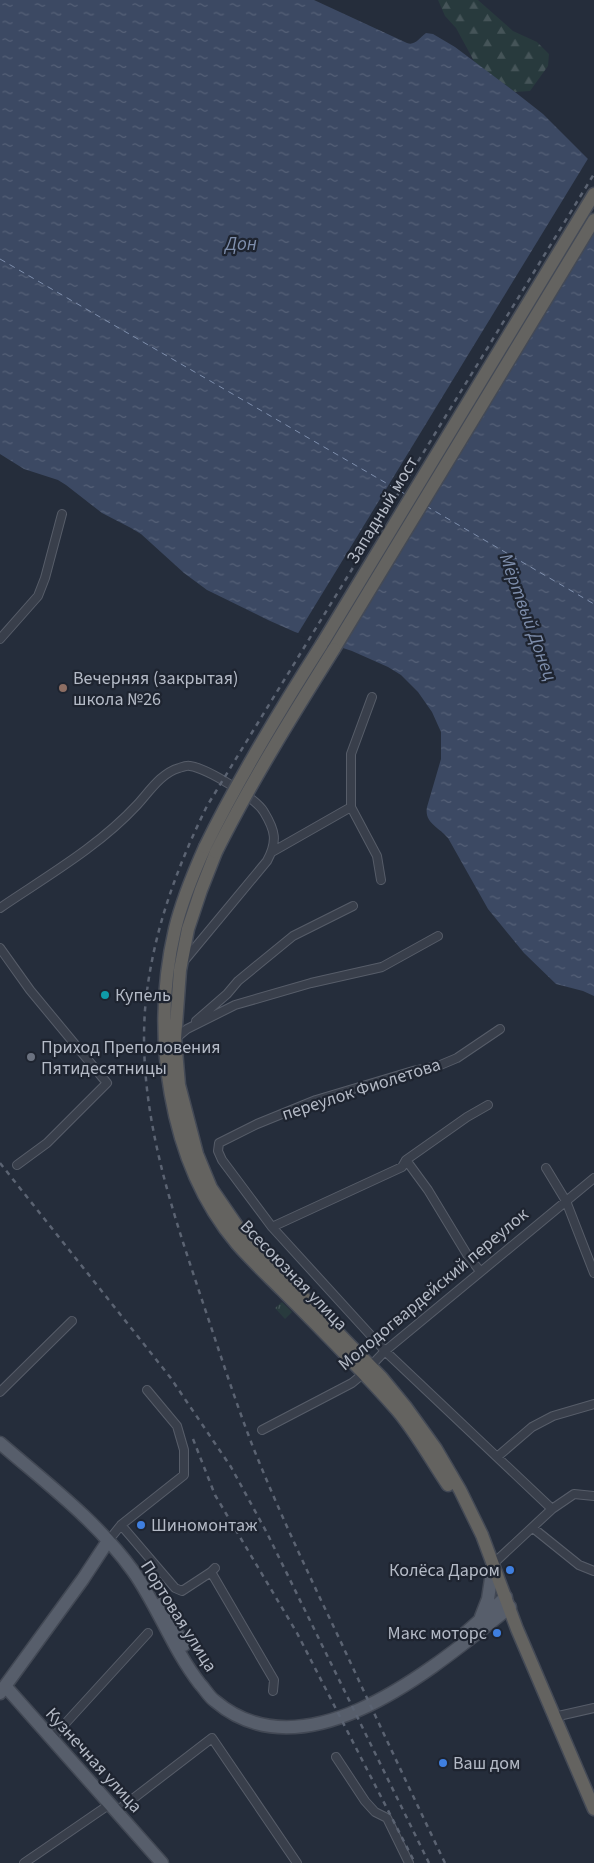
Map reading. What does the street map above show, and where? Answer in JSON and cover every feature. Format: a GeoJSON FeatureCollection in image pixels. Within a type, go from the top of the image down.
{"type":"FeatureCollection","features":[{"type":"Feature","properties":{"kind":"highway","name":"Западный мост"},"geometry":{"type":"LineString","coordinates":[[210,850],[227,801],[251,758],[594,194]]}},
{"type":"Feature","properties":{"kind":"highway","name":"Западный мост"},"geometry":{"type":"LineString","coordinates":[[210,850],[238,807],[594,220]]}},
{"type":"Feature","properties":{"kind":"highway","name":"Всесоюзная улица"},"geometry":{"type":"LineString","coordinates":[[210,850],[188,886],[175,927],[177,951],[181,964],[175,1039],[179,1085],[197,1154],[211,1188],[244,1236],[367,1369],[399,1412],[448,1485],[464,1516],[491,1579],[517,1629],[594,1809]]}},
{"type":"Feature","properties":{"kind":"highway","name":"Всесоюзная улица"},"geometry":{"type":"LineString","coordinates":[[177,951],[168,969],[165,1039],[170,1088],[187,1156],[202,1193],[237,1244],[406,1406],[436,1449],[460,1490],[482,1535],[505,1604]]}},
{"type":"Feature","properties":{"kind":"main road","name":"Портовая улица"},"geometry":{"type":"LineString","coordinates":[[0,1433],[100,1522],[134,1572],[187,1667],[214,1701],[238,1716],[258,1723],[298,1728],[349,1714],[383,1698],[428,1671],[505,1604]]}},
{"type":"Feature","properties":{"kind":"main road","name":"Портовая улица"},"geometry":{"type":"LineString","coordinates":[[0,1442],[111,1538]]}},
{"type":"Feature","properties":{"kind":"main road"},"geometry":{"type":"LineString","coordinates":[[2,1687],[83,1579],[111,1538]]}},
{"type":"Feature","properties":{"kind":"main road"},"geometry":{"type":"LineString","coordinates":[[491,1579],[481,1625],[499,1624],[517,1629]]}},
{"type":"Feature","properties":{"kind":"main road","name":"Кузнечная улица"},"geometry":{"type":"LineString","coordinates":[[2,1687],[52,1738],[162,1863]]}},
{"type":"Feature","properties":{"kind":"street"},"geometry":{"type":"LineString","coordinates":[[0,639],[38,596],[46,578],[62,514]]}},
{"type":"Feature","properties":{"kind":"street"},"geometry":{"type":"LineString","coordinates":[[372,697],[351,754],[350,807],[377,856],[381,880]]}},
{"type":"Feature","properties":{"kind":"street"},"geometry":{"type":"LineString","coordinates":[[0,908],[89,848],[120,823],[163,776],[176,769],[189,766],[211,773],[261,807],[272,826],[274,841],[272,852],[267,861],[181,964]]}},
{"type":"Feature","properties":{"kind":"street"},"geometry":{"type":"LineString","coordinates":[[272,852],[350,807]]}},
{"type":"Feature","properties":{"kind":"street"},"geometry":{"type":"LineString","coordinates":[[175,1039],[227,994],[238,982],[293,936],[352,906]]}},
{"type":"Feature","properties":{"kind":"street"},"geometry":{"type":"LineString","coordinates":[[187,1028],[235,1005],[311,983],[382,967],[438,936]]}},
{"type":"Feature","properties":{"kind":"street"},"geometry":{"type":"LineString","coordinates":[[0,948],[30,990],[107,1083],[46,1143],[17,1165]]}},
{"type":"Feature","properties":{"kind":"street","name":"переулок Фиолетова"},"geometry":{"type":"LineString","coordinates":[[272,1227],[222,1160],[218,1151],[219,1144],[257,1124],[316,1100],[413,1071],[438,1066],[457,1058],[500,1029]]}},
{"type":"Feature","properties":{"kind":"street"},"geometry":{"type":"LineString","coordinates":[[488,1105],[406,1160],[402,1167],[272,1227],[385,1351],[552,1509]]}},
{"type":"Feature","properties":{"kind":"street"},"geometry":{"type":"LineString","coordinates":[[406,1160],[428,1190],[468,1256],[480,1271]]}},
{"type":"Feature","properties":{"kind":"street"},"geometry":{"type":"LineString","coordinates":[[546,1168],[566,1201],[594,1273]]}},
{"type":"Feature","properties":{"kind":"street","name":"Молодогвардейский переулок"},"geometry":{"type":"LineString","coordinates":[[262,1430],[352,1383],[385,1351],[594,1178]]}},
{"type":"Feature","properties":{"kind":"street"},"geometry":{"type":"LineString","coordinates":[[0,1392],[72,1321]]}},
{"type":"Feature","properties":{"kind":"street"},"geometry":{"type":"LineString","coordinates":[[111,1538],[121,1525],[184,1475],[184,1450],[177,1426],[147,1390]]}},
{"type":"Feature","properties":{"kind":"street"},"geometry":{"type":"LineString","coordinates":[[497,1457],[532,1427],[552,1416],[594,1404]]}},
{"type":"Feature","properties":{"kind":"street"},"geometry":{"type":"LineString","coordinates":[[493,1564],[552,1509],[574,1494],[594,1496]]}},
{"type":"Feature","properties":{"kind":"street"},"geometry":{"type":"LineString","coordinates":[[121,1525],[175,1588],[182,1591],[213,1570],[274,1680],[273,1690]]}},
{"type":"Feature","properties":{"kind":"street"},"geometry":{"type":"LineString","coordinates":[[533,1528],[579,1565],[594,1571]]}},
{"type":"Feature","properties":{"kind":"street"},"geometry":{"type":"LineString","coordinates":[[52,1738],[148,1634]]}},
{"type":"Feature","properties":{"kind":"street"},"geometry":{"type":"LineString","coordinates":[[554,1717],[594,1708]]}},
{"type":"Feature","properties":{"kind":"street"},"geometry":{"type":"LineString","coordinates":[[24,1863],[114,1808],[212,1738],[297,1863]]}},
{"type":"Feature","properties":{"kind":"street"},"geometry":{"type":"LineString","coordinates":[[336,1757],[365,1801],[375,1812],[387,1818],[409,1863]]}},
{"type":"Feature","properties":{"kind":"green space"},"geometry":{"type":"Polygon","coordinates":[[[438,0],[478,0],[513,31],[537,42],[549,54],[548,66],[530,91],[515,92],[475,63],[456,28],[445,16],[438,0]]]}},
{"type":"Feature","properties":{"kind":"green space"},"geometry":{"type":"Polygon","coordinates":[[[282,1302],[292,1312],[285,1319],[275,1308],[282,1302]]]}},
{"type":"Feature","properties":{"kind":"water","name":"Дон"},"geometry":{"type":"Polygon","coordinates":[[[0,0],[314,0],[410,44],[426,33],[433,34],[455,47],[543,114],[594,165],[594,996],[556,984],[524,953],[488,909],[448,838],[430,821],[427,807],[441,759],[441,732],[432,712],[418,692],[401,675],[352,651],[295,632],[207,590],[184,573],[141,534],[102,513],[58,480],[24,469],[0,454],[0,0]]]}},
{"type":"Feature","properties":{"kind":"pier"},"geometry":{"type":"Polygon","coordinates":[[[589,157],[594,162],[594,231],[340,650],[297,635],[589,157]]]}},
{"type":"Feature","properties":{"kind":"ferry route"},"geometry":{"type":"LineString","coordinates":[[0,259],[405,494]]}},
{"type":"Feature","properties":{"kind":"ferry route"},"geometry":{"type":"LineString","coordinates":[[426,506],[594,604]]}},
{"type":"Feature","properties":{"kind":"railway"},"geometry":{"type":"LineString","coordinates":[[445,1863],[294,1543],[239,1410],[178,1227],[159,1156],[146,1084],[145,1010],[153,957],[166,905],[195,830],[207,806],[594,174]]}},
{"type":"Feature","properties":{"kind":"railway"},"geometry":{"type":"LineString","coordinates":[[0,1163],[170,1377],[231,1467],[267,1533],[429,1863]]}},
{"type":"Feature","properties":{"kind":"railway"},"geometry":{"type":"LineString","coordinates":[[193,1439],[215,1495],[297,1633],[415,1863]]}},
{"type":"Feature","properties":{"kind":"place","name":"Вечерняя (закрытая) школа №26"},"geometry":{"type":"Point","coordinates":[63,688]}},
{"type":"Feature","properties":{"kind":"place","name":"Купель"},"geometry":{"type":"Point","coordinates":[105,995]}},
{"type":"Feature","properties":{"kind":"place","name":"Приход Преполовения Пятидесятницы"},"geometry":{"type":"Point","coordinates":[31,1057]}},
{"type":"Feature","properties":{"kind":"place","name":"Шиномонтаж"},"geometry":{"type":"Point","coordinates":[141,1525]}},
{"type":"Feature","properties":{"kind":"place","name":"Колёса Даром"},"geometry":{"type":"Point","coordinates":[510,1570]}},
{"type":"Feature","properties":{"kind":"place","name":"Макс моторс"},"geometry":{"type":"Point","coordinates":[497,1633]}},
{"type":"Feature","properties":{"kind":"place","name":"Ваш дом"},"geometry":{"type":"Point","coordinates":[443,1763]}},
{"type":"Feature","properties":{"kind":"water label","name":"Мёртвый Донец"},"geometry":{"type":"Point","coordinates":[529,617]}}]}
